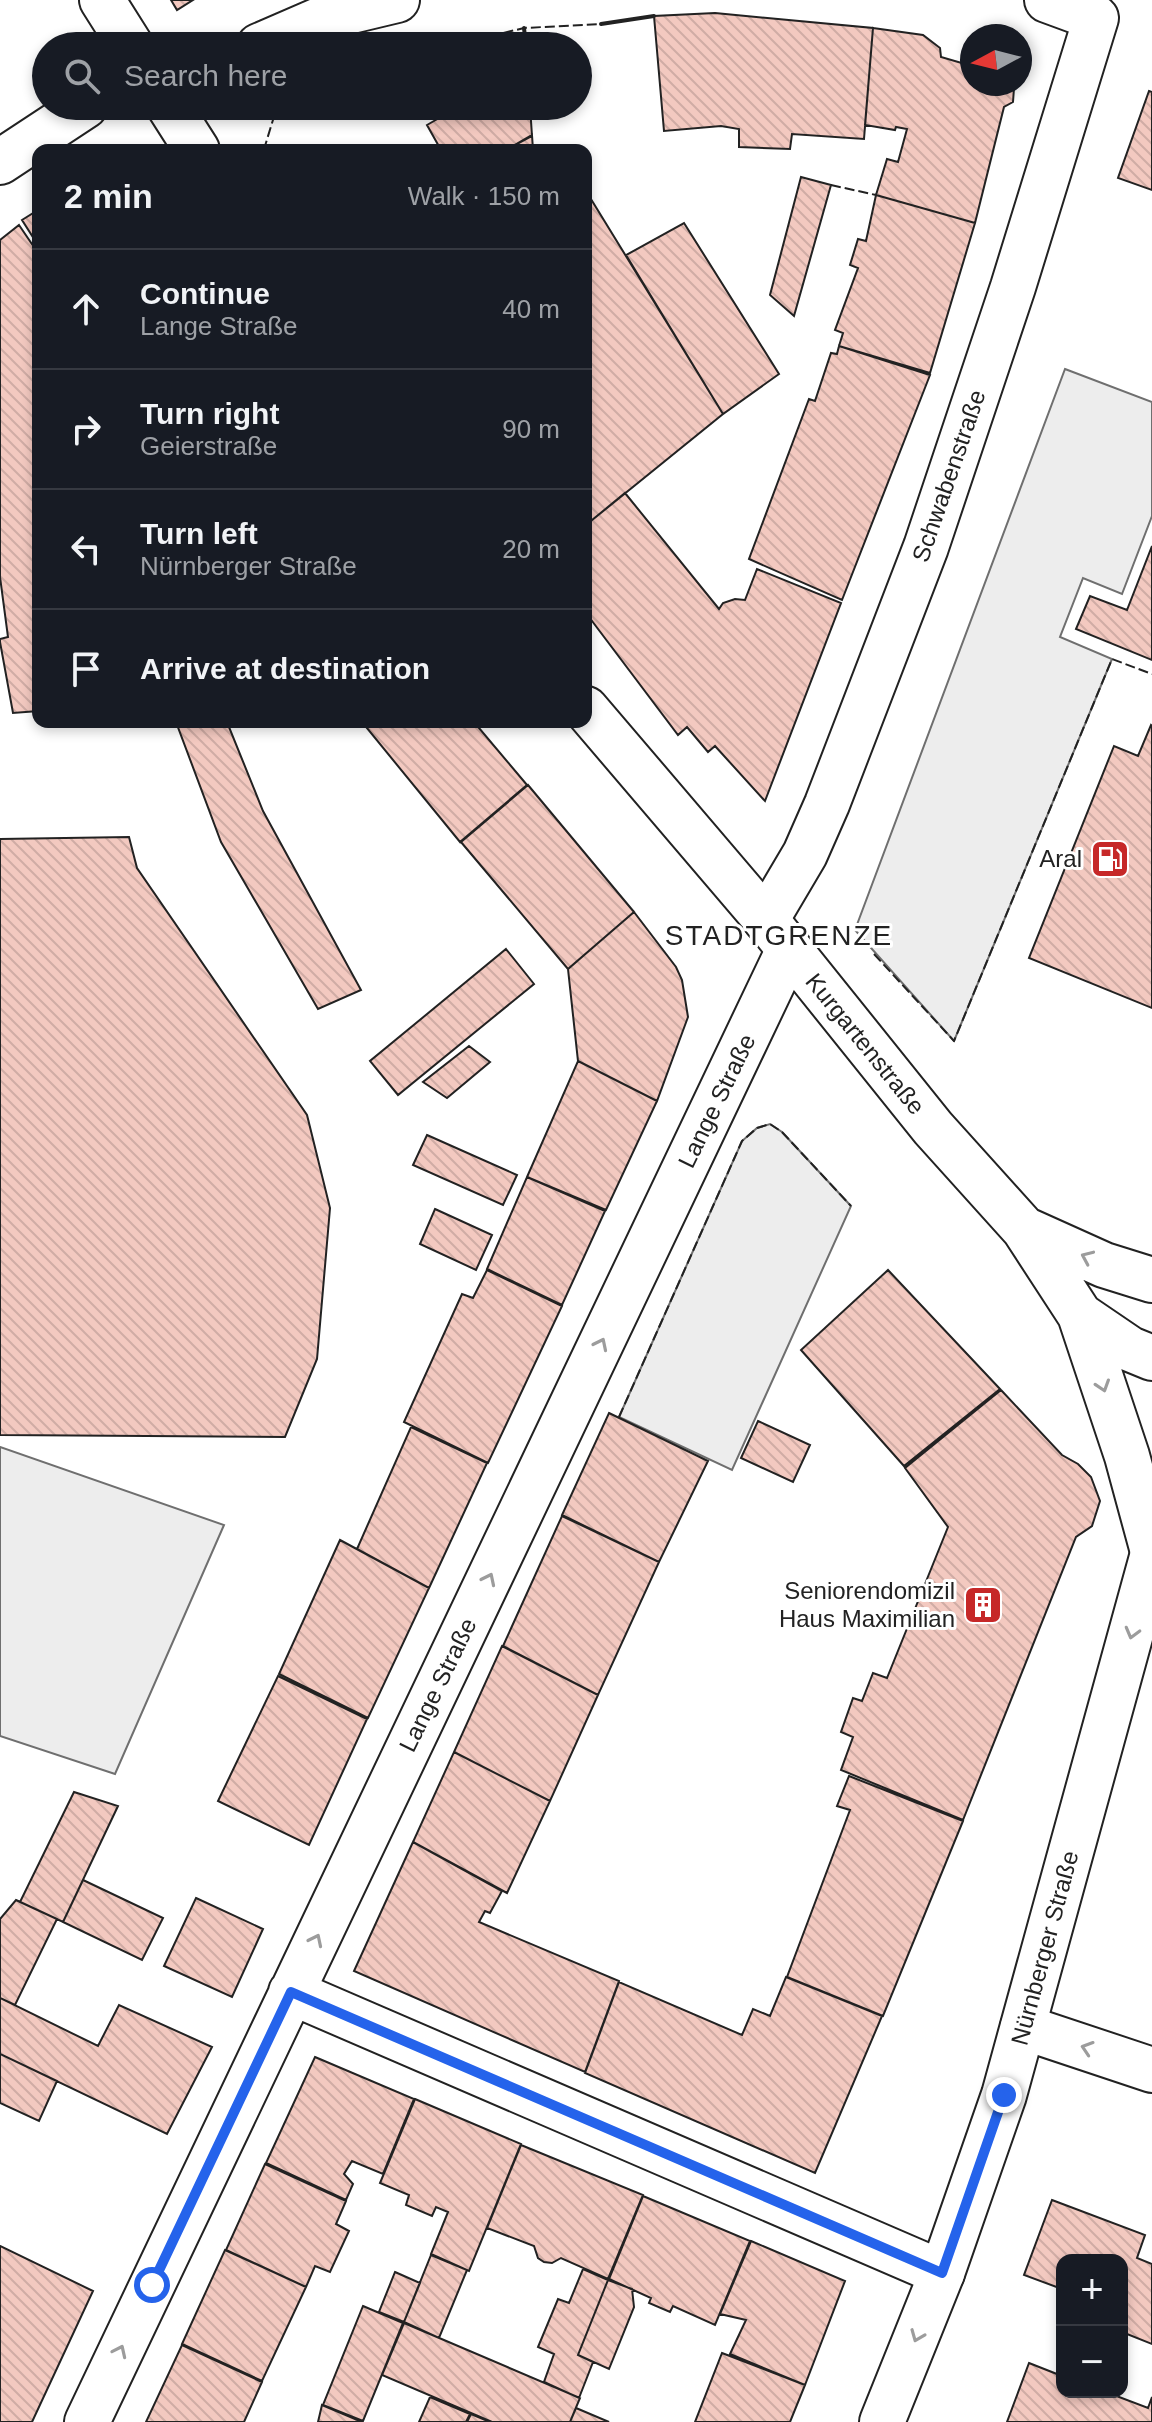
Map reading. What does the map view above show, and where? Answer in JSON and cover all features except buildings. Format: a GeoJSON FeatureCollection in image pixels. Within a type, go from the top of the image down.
{"type":"FeatureCollection","features":[{"type":"Feature","properties":{"kind":"street"},"geometry":{"type":"LineString","coordinates":[[102,0],[122,32]]}},
{"type":"Feature","properties":{"kind":"street"},"geometry":{"type":"LineString","coordinates":[[291,32],[326,17],[397,0]]}},
{"type":"Feature","properties":{"kind":"street","name":"Schwabenstraße"},"geometry":{"type":"LineString","coordinates":[[777,935],[805,854],[926,547],[1013,287],[1096,18],[1047,0]]}},
{"type":"Feature","properties":{"kind":"street"},"geometry":{"type":"LineString","coordinates":[[0,162],[64,120]]}},
{"type":"Feature","properties":{"kind":"street"},"geometry":{"type":"LineString","coordinates":[[178,120],[193,144]]}},
{"type":"Feature","properties":{"kind":"street","name":"Kurgartenstraße"},"geometry":{"type":"LineString","coordinates":[[592,716],[777,935],[933,1128],[1024,1229],[1080,1315],[1130,1349],[1152,1358]]}},
{"type":"Feature","properties":{"kind":"street","name":"Lange Straße"},"geometry":{"type":"LineString","coordinates":[[87,2422],[291,1992],[777,935]]}},
{"type":"Feature","properties":{"kind":"street","name":"Kurgartenstraße"},"geometry":{"type":"LineString","coordinates":[[1024,1229],[1104,1265],[1152,1280]]}},
{"type":"Feature","properties":{"kind":"street"},"geometry":{"type":"LineString","coordinates":[[1080,1315],[1127,1456],[1152,1548]]}},
{"type":"Feature","properties":{"kind":"street","name":"Nürnberger Straße"},"geometry":{"type":"LineString","coordinates":[[882,2422],[942,2273],[1004,2095],[1152,1557]]}},
{"type":"Feature","properties":{"kind":"street"},"geometry":{"type":"LineString","coordinates":[[291,1992],[942,2273]]}},
{"type":"Feature","properties":{"kind":"street"},"geometry":{"type":"LineString","coordinates":[[1023,2027],[1152,2070]]}},
{"type":"Feature","properties":{"kind":"shaded area"},"geometry":{"type":"Polygon","coordinates":[[[1065,369],[1152,402],[1152,516],[1122,594],[1083,578],[1060,637],[1112,659],[954,1041],[855,930],[1065,369]]]}},
{"type":"Feature","properties":{"kind":"shaded area"},"geometry":{"type":"Polygon","coordinates":[[[770,1124],[782,1132],[851,1206],[732,1470],[619,1417],[742,1141],[757,1128],[770,1124]]]}},
{"type":"Feature","properties":{"kind":"shaded area"},"geometry":{"type":"Polygon","coordinates":[[[0,1447],[224,1525],[115,1774],[0,1736],[0,1447]]]}},
{"type":"Feature","properties":{"kind":"fence"},"geometry":{"type":"LineString","coordinates":[[507,32],[524,28],[601,24]]}},
{"type":"Feature","properties":{"kind":"fence"},"geometry":{"type":"LineString","coordinates":[[266,144],[273,120]]}},
{"type":"Feature","properties":{"kind":"fence"},"geometry":{"type":"LineString","coordinates":[[831,185],[876,195]]}},
{"type":"Feature","properties":{"kind":"fence"},"geometry":{"type":"LineString","coordinates":[[874,954],[954,1041],[1112,659],[1152,674]]}},
{"type":"Feature","properties":{"kind":"fence"},"geometry":{"type":"LineString","coordinates":[[619,1417],[742,1141],[757,1128],[770,1124],[782,1132],[851,1206]]}},
{"type":"Feature","properties":{"kind":"wall"},"geometry":{"type":"LineString","coordinates":[[601,24],[654,16]]}},
{"type":"Feature","properties":{"kind":"wall"},"geometry":{"type":"LineString","coordinates":[[524,28],[524,32]]}},
{"type":"Feature","properties":{"kind":"place","name":"Aral"},"geometry":{"type":"Point","coordinates":[1110,859]}},
{"type":"Feature","properties":{"kind":"place","name":"Seniorendomizil Haus Maximilian"},"geometry":{"type":"Point","coordinates":[983,1605]}},
{"type":"Feature","properties":{"kind":"district","name":"STADTGRENZE"},"geometry":{"type":"Point","coordinates":[779,935]}},
{"type":"Feature","properties":{"kind":"route"},"geometry":{"type":"LineString","coordinates":[[152,2285],[291,1992],[942,2273],[1004,2095]]}}]}
